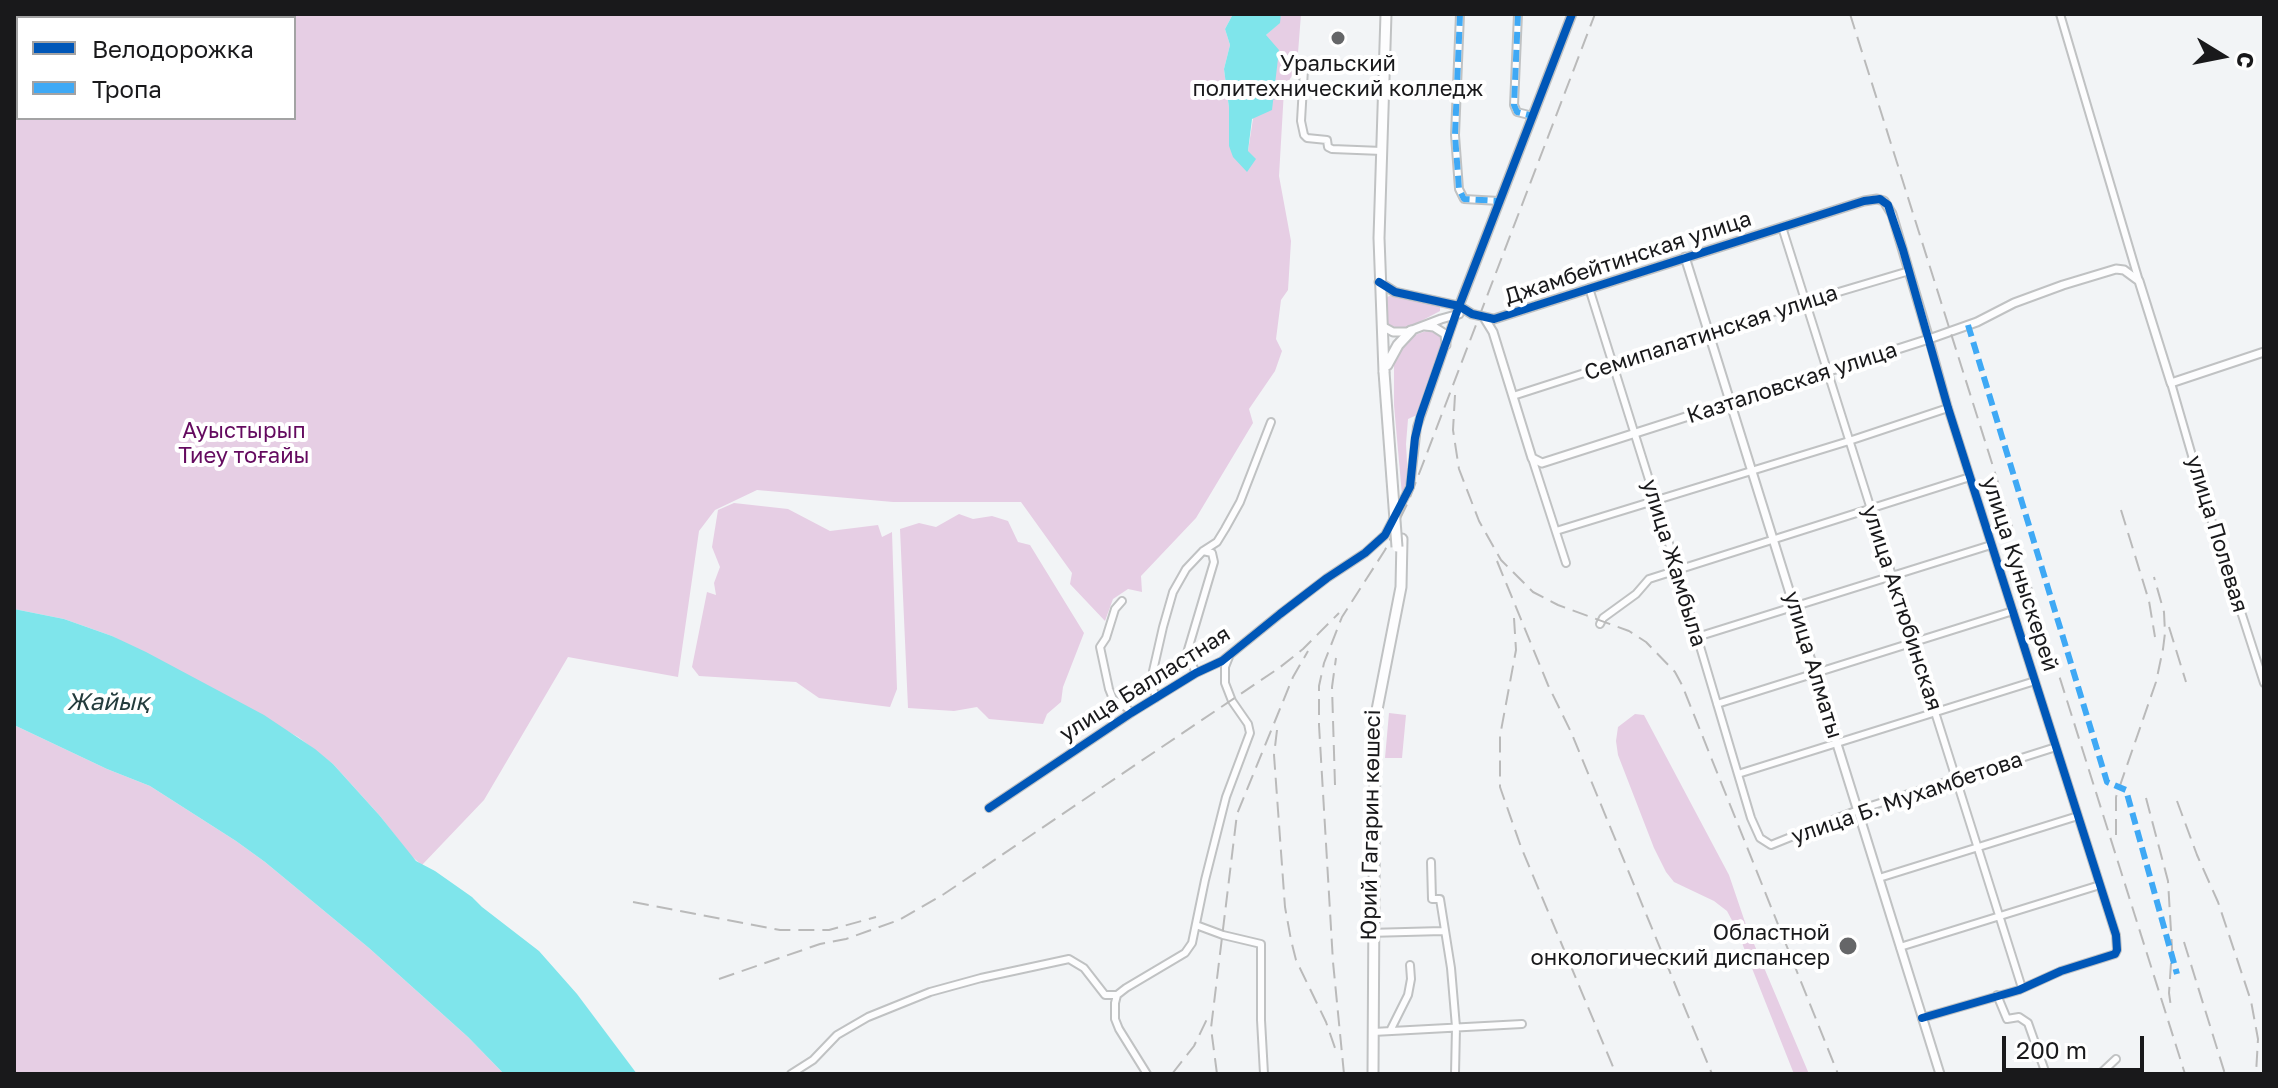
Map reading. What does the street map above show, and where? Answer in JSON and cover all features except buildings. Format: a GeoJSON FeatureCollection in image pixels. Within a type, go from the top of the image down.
{"type":"FeatureCollection","features":[{"type":"Feature","properties":{"kind":"main road","name":"Юрий Гагарин көшесі"},"geometry":{"type":"LineString","coordinates":[[1371,1074],[1370,720],[1396,584],[1400,543],[1379,282],[1386,14]]}},
{"type":"Feature","properties":{"kind":"main road"},"geometry":{"type":"LineString","coordinates":[[1384,372],[1390,356],[1411,331]]}},
{"type":"Feature","properties":{"kind":"main road","name":"Юрий Гагарин көшесі"},"geometry":{"type":"LineString","coordinates":[[1371,933],[1371,1074]]}},
{"type":"Feature","properties":{"kind":"street"},"geometry":{"type":"LineString","coordinates":[[1460,14],[1455,135],[1459,189],[1464,199],[1499,201]]}},
{"type":"Feature","properties":{"kind":"street"},"geometry":{"type":"LineString","coordinates":[[1518,14],[1514,105],[1517,112],[1533,116]]}},
{"type":"Feature","properties":{"kind":"street"},"geometry":{"type":"LineString","coordinates":[[1446,345],[1572,14]]}},
{"type":"Feature","properties":{"kind":"street"},"geometry":{"type":"LineString","coordinates":[[2060,14],[2171,383],[2264,352]]}},
{"type":"Feature","properties":{"kind":"street"},"geometry":{"type":"LineString","coordinates":[[1382,151],[1336,151],[1328,147],[1327,140],[1307,138],[1301,130],[1301,107],[1304,69],[1308,63],[1384,66]]}},
{"type":"Feature","properties":{"kind":"street","name":"Джамбейтинская улица"},"geometry":{"type":"LineString","coordinates":[[1379,282],[1395,292],[1485,319],[1502,317],[1872,199],[1880,199],[1888,205]]}},
{"type":"Feature","properties":{"kind":"street","name":"улица Куныскерей"},"geometry":{"type":"LineString","coordinates":[[1888,205],[1948,408],[2116,935],[2115,954],[2061,971],[2022,988]]}},
{"type":"Feature","properties":{"kind":"street","name":"улица Актюбинская"},"geometry":{"type":"LineString","coordinates":[[1782,227],[2022,988]]}},
{"type":"Feature","properties":{"kind":"street","name":"улица Алматы"},"geometry":{"type":"LineString","coordinates":[[1685,257],[1940,1074]]}},
{"type":"Feature","properties":{"kind":"street","name":"Казталовская улица"},"geometry":{"type":"LineString","coordinates":[[1532,458],[1546,462],[1929,339],[1977,322],[2014,303],[2098,273],[2124,270],[2139,281]]}},
{"type":"Feature","properties":{"kind":"street","name":"Семипалатинская улица"},"geometry":{"type":"LineString","coordinates":[[1513,396],[1909,271]]}},
{"type":"Feature","properties":{"kind":"street","name":"улица Жамбыла"},"geometry":{"type":"LineString","coordinates":[[1589,288],[1751,818],[1760,838]]}},
{"type":"Feature","properties":{"kind":"street"},"geometry":{"type":"LineString","coordinates":[[1382,326],[1393,332],[1411,331],[1458,310]]}},
{"type":"Feature","properties":{"kind":"street"},"geometry":{"type":"LineString","coordinates":[[1485,319],[1493,332],[1566,563]]}},
{"type":"Feature","properties":{"kind":"street"},"geometry":{"type":"LineString","coordinates":[[1423,326],[1445,334],[1446,345]]}},
{"type":"Feature","properties":{"kind":"street","name":"улица Балластная"},"geometry":{"type":"LineString","coordinates":[[989,808],[1131,713],[1196,673],[1222,661],[1385,535],[1410,487],[1417,427],[1446,345]]}},
{"type":"Feature","properties":{"kind":"street","name":"улица Полевая"},"geometry":{"type":"LineString","coordinates":[[2171,383],[2264,683]]}},
{"type":"Feature","properties":{"kind":"street"},"geometry":{"type":"LineString","coordinates":[[1556,531],[1948,408]]}},
{"type":"Feature","properties":{"kind":"street"},"geometry":{"type":"LineString","coordinates":[[1156,698],[1153,671],[1173,592],[1186,569],[1203,551],[1217,542],[1240,502],[1271,422]]}},
{"type":"Feature","properties":{"kind":"street"},"geometry":{"type":"LineString","coordinates":[[1600,624],[1649,579],[1970,477]]}},
{"type":"Feature","properties":{"kind":"street"},"geometry":{"type":"LineString","coordinates":[[1697,637],[1991,545]]}},
{"type":"Feature","properties":{"kind":"street"},"geometry":{"type":"LineString","coordinates":[[1196,673],[1187,653],[1214,562],[1212,553],[1203,551]]}},
{"type":"Feature","properties":{"kind":"street"},"geometry":{"type":"LineString","coordinates":[[1122,601],[1115,609],[1100,647],[1113,699],[1131,713]]}},
{"type":"Feature","properties":{"kind":"street"},"geometry":{"type":"LineString","coordinates":[[1717,704],[2013,611]]}},
{"type":"Feature","properties":{"kind":"street"},"geometry":{"type":"LineString","coordinates":[[791,1074],[813,1060],[837,1035],[868,1017],[930,992],[1069,959],[1084,968],[1105,995],[1117,995],[1185,953],[1192,943],[1226,797],[1250,733],[1225,683],[1228,658],[1237,649]]}},
{"type":"Feature","properties":{"kind":"street"},"geometry":{"type":"LineString","coordinates":[[1738,774],[2035,681]]}},
{"type":"Feature","properties":{"kind":"street","name":"улица Б. Мухамбетова"},"geometry":{"type":"LineString","coordinates":[[1760,838],[1771,845],[1858,810],[2056,747]]}},
{"type":"Feature","properties":{"kind":"street"},"geometry":{"type":"LineString","coordinates":[[1879,878],[2078,816]]}},
{"type":"Feature","properties":{"kind":"street"},"geometry":{"type":"LineString","coordinates":[[1431,862],[1432,899],[1440,899],[1451,968],[1456,1027],[1455,1074]]}},
{"type":"Feature","properties":{"kind":"street"},"geometry":{"type":"LineString","coordinates":[[1900,947],[2100,885]]}},
{"type":"Feature","properties":{"kind":"street"},"geometry":{"type":"LineString","coordinates":[[1196,925],[1261,944],[1264,1074]]}},
{"type":"Feature","properties":{"kind":"street"},"geometry":{"type":"LineString","coordinates":[[1371,933],[1443,931]]}},
{"type":"Feature","properties":{"kind":"street"},"geometry":{"type":"LineString","coordinates":[[1390,1031],[1408,995],[1410,965]]}},
{"type":"Feature","properties":{"kind":"street"},"geometry":{"type":"LineString","coordinates":[[1922,1018],[2022,988]]}},
{"type":"Feature","properties":{"kind":"street"},"geometry":{"type":"LineString","coordinates":[[1117,995],[1115,1019],[1147,1074]]}},
{"type":"Feature","properties":{"kind":"street"},"geometry":{"type":"LineString","coordinates":[[1997,995],[2007,1019],[2019,1017],[2028,1023],[2046,1074]]}},
{"type":"Feature","properties":{"kind":"street"},"geometry":{"type":"LineString","coordinates":[[1373,1032],[1522,1024]]}},
{"type":"Feature","properties":{"kind":"street"},"geometry":{"type":"LineString","coordinates":[[2100,1074],[2116,1059]]}},
{"type":"Feature","properties":{"kind":"green space","name":"Ауыстырып Тиеу тоғайы"},"geometry":{"type":"Polygon","coordinates":[[[14,14],[1233,14],[1225,29],[1230,45],[1224,69],[1229,108],[1229,146],[1248,151],[1266,35],[1279,23],[1281,14],[1301,14],[1297,66],[1284,90],[1279,176],[1291,241],[1288,290],[1281,300],[1276,339],[1282,351],[1275,371],[1249,409],[1253,423],[1196,518],[1141,576],[1142,592],[1128,589],[1113,599],[1105,621],[1070,584],[1072,573],[1021,502],[893,502],[757,490],[715,510],[699,531],[678,677],[568,657],[484,800],[422,865],[333,764],[298,737],[112,636],[64,619],[14,609],[14,14]]]}},
{"type":"Feature","properties":{"kind":"green space"},"geometry":{"type":"Polygon","coordinates":[[[1392,295],[1436,305],[1440,311],[1406,329],[1390,326],[1386,321],[1384,302],[1392,295]]]}},
{"type":"Feature","properties":{"kind":"green space"},"geometry":{"type":"Polygon","coordinates":[[[1426,331],[1439,333],[1443,343],[1417,415],[1408,419],[1408,480],[1402,495],[1394,405],[1394,365],[1397,354],[1415,335],[1426,331]]]}},
{"type":"Feature","properties":{"kind":"green space"},"geometry":{"type":"Polygon","coordinates":[[[734,503],[788,509],[830,531],[878,525],[882,537],[892,532],[897,689],[890,707],[819,698],[796,682],[699,676],[692,667],[707,592],[716,595],[714,583],[720,567],[712,547],[718,510],[734,503]]]}},
{"type":"Feature","properties":{"kind":"green space"},"geometry":{"type":"Polygon","coordinates":[[[959,514],[973,519],[992,516],[1008,521],[1018,542],[1030,545],[1084,633],[1063,687],[1061,702],[1047,714],[1043,724],[989,719],[977,707],[954,711],[908,708],[900,529],[919,523],[936,527],[959,514]]]}},
{"type":"Feature","properties":{"kind":"green space"},"geometry":{"type":"Polygon","coordinates":[[[1389,713],[1406,715],[1402,758],[1385,758],[1389,713]]]}},
{"type":"Feature","properties":{"kind":"green space"},"geometry":{"type":"Polygon","coordinates":[[[1635,714],[1644,715],[1729,875],[1746,925],[1809,1074],[1794,1074],[1727,911],[1714,901],[1674,882],[1654,848],[1618,755],[1616,741],[1618,727],[1635,714]]]}},
{"type":"Feature","properties":{"kind":"green space"},"geometry":{"type":"Polygon","coordinates":[[[14,725],[150,786],[236,841],[369,948],[468,1037],[504,1074],[14,1074],[14,725]]]}},
{"type":"Feature","properties":{"kind":"water"},"geometry":{"type":"Polygon","coordinates":[[[1233,14],[1281,14],[1280,23],[1266,35],[1279,50],[1272,110],[1252,119],[1248,151],[1256,159],[1247,172],[1233,157],[1229,146],[1229,108],[1224,69],[1230,45],[1225,29],[1233,14]]]}},
{"type":"Feature","properties":{"kind":"water","name":"Жайық"},"geometry":{"type":"Polygon","coordinates":[[[14,609],[64,619],[112,636],[264,715],[315,749],[333,764],[380,816],[416,861],[472,897],[539,951],[577,994],[637,1074],[504,1074],[468,1037],[369,948],[236,841],[150,786],[14,725],[14,609]]]}},
{"type":"Feature","properties":{"kind":"railway"},"geometry":{"type":"LineString","coordinates":[[1344,1074],[1333,962],[1319,725],[1319,686],[1324,663],[1342,617],[1385,550],[1409,500],[1595,14]]}},
{"type":"Feature","properties":{"kind":"railway"},"geometry":{"type":"LineString","coordinates":[[1850,14],[2185,1074]]}},
{"type":"Feature","properties":{"kind":"railway"},"geometry":{"type":"LineString","coordinates":[[1455,395],[1453,430],[1459,469],[1479,521],[1501,560],[1533,592],[1558,605],[1629,631],[1646,642],[1675,672],[1838,1074]]}},
{"type":"Feature","properties":{"kind":"railway"},"geometry":{"type":"LineString","coordinates":[[2121,510],[2149,601],[2155,637]]}},
{"type":"Feature","properties":{"kind":"railway"},"geometry":{"type":"LineString","coordinates":[[1497,561],[1712,1074]]}},
{"type":"Feature","properties":{"kind":"railway"},"geometry":{"type":"LineString","coordinates":[[2116,835],[2116,797],[2156,682],[2163,649],[2164,612],[2154,577]]}},
{"type":"Feature","properties":{"kind":"railway"},"geometry":{"type":"LineString","coordinates":[[719,979],[899,920],[944,894],[1279,668],[1339,613]]}},
{"type":"Feature","properties":{"kind":"railway"},"geometry":{"type":"LineString","coordinates":[[1514,618],[1516,650],[1500,736],[1500,787],[1521,847],[1616,1074]]}},
{"type":"Feature","properties":{"kind":"railway"},"geometry":{"type":"LineString","coordinates":[[2169,627],[2186,682]]}},
{"type":"Feature","properties":{"kind":"railway"},"geometry":{"type":"LineString","coordinates":[[1217,1074],[1211,1028],[1237,814],[1293,677],[1308,651]]}},
{"type":"Feature","properties":{"kind":"railway"},"geometry":{"type":"LineString","coordinates":[[1335,785],[1332,687],[1336,658]]}},
{"type":"Feature","properties":{"kind":"railway"},"geometry":{"type":"LineString","coordinates":[[1277,730],[1274,755],[1285,907],[1291,940],[1296,960],[1335,1048]]}},
{"type":"Feature","properties":{"kind":"railway"},"geometry":{"type":"LineString","coordinates":[[2146,798],[2168,881],[2172,948],[2171,1007]]}},
{"type":"Feature","properties":{"kind":"railway"},"geometry":{"type":"LineString","coordinates":[[2177,801],[2218,902],[2251,1001],[2258,1039],[2256,1074]]}},
{"type":"Feature","properties":{"kind":"railway"},"geometry":{"type":"LineString","coordinates":[[633,902],[780,930],[829,930],[876,917]]}},
{"type":"Feature","properties":{"kind":"railway"},"geometry":{"type":"LineString","coordinates":[[2184,942],[2225,1074]]}},
{"type":"Feature","properties":{"kind":"railway"},"geometry":{"type":"LineString","coordinates":[[1172,1074],[1194,1046],[1208,1017]]}},
{"type":"Feature","properties":{"kind":"marked path"},"geometry":{"type":"LineString","coordinates":[[1460,14],[1455,135],[1459,189],[1464,199],[1499,201]]}},
{"type":"Feature","properties":{"kind":"marked path"},"geometry":{"type":"LineString","coordinates":[[1518,14],[1514,105],[1517,112],[1533,116]]}},
{"type":"Feature","properties":{"kind":"marked path"},"geometry":{"type":"LineString","coordinates":[[1968,325],[2107,782],[2126,790],[2177,974]]}},
{"type":"Feature","properties":{"kind":"cycle path"},"geometry":{"type":"LineString","coordinates":[[989,808],[1131,713],[1196,673],[1222,661],[1385,535],[1410,487],[1420,417],[1456,314],[1572,14]]}},
{"type":"Feature","properties":{"kind":"cycle path"},"geometry":{"type":"LineString","coordinates":[[1379,282],[1395,292],[1459,306],[1472,314],[1494,319],[1864,201],[1880,199],[1888,205],[1948,408],[2116,935],[2117,950],[2115,954],[2061,971],[2019,990],[1922,1018]]}},
{"type":"Feature","properties":{"kind":"place","name":"Уральский политехнический колледж"},"geometry":{"type":"Point","coordinates":[1338,38]}},
{"type":"Feature","properties":{"kind":"place","name":"Областной онкологический диспансер"},"geometry":{"type":"Point","coordinates":[1848,946]}}]}
